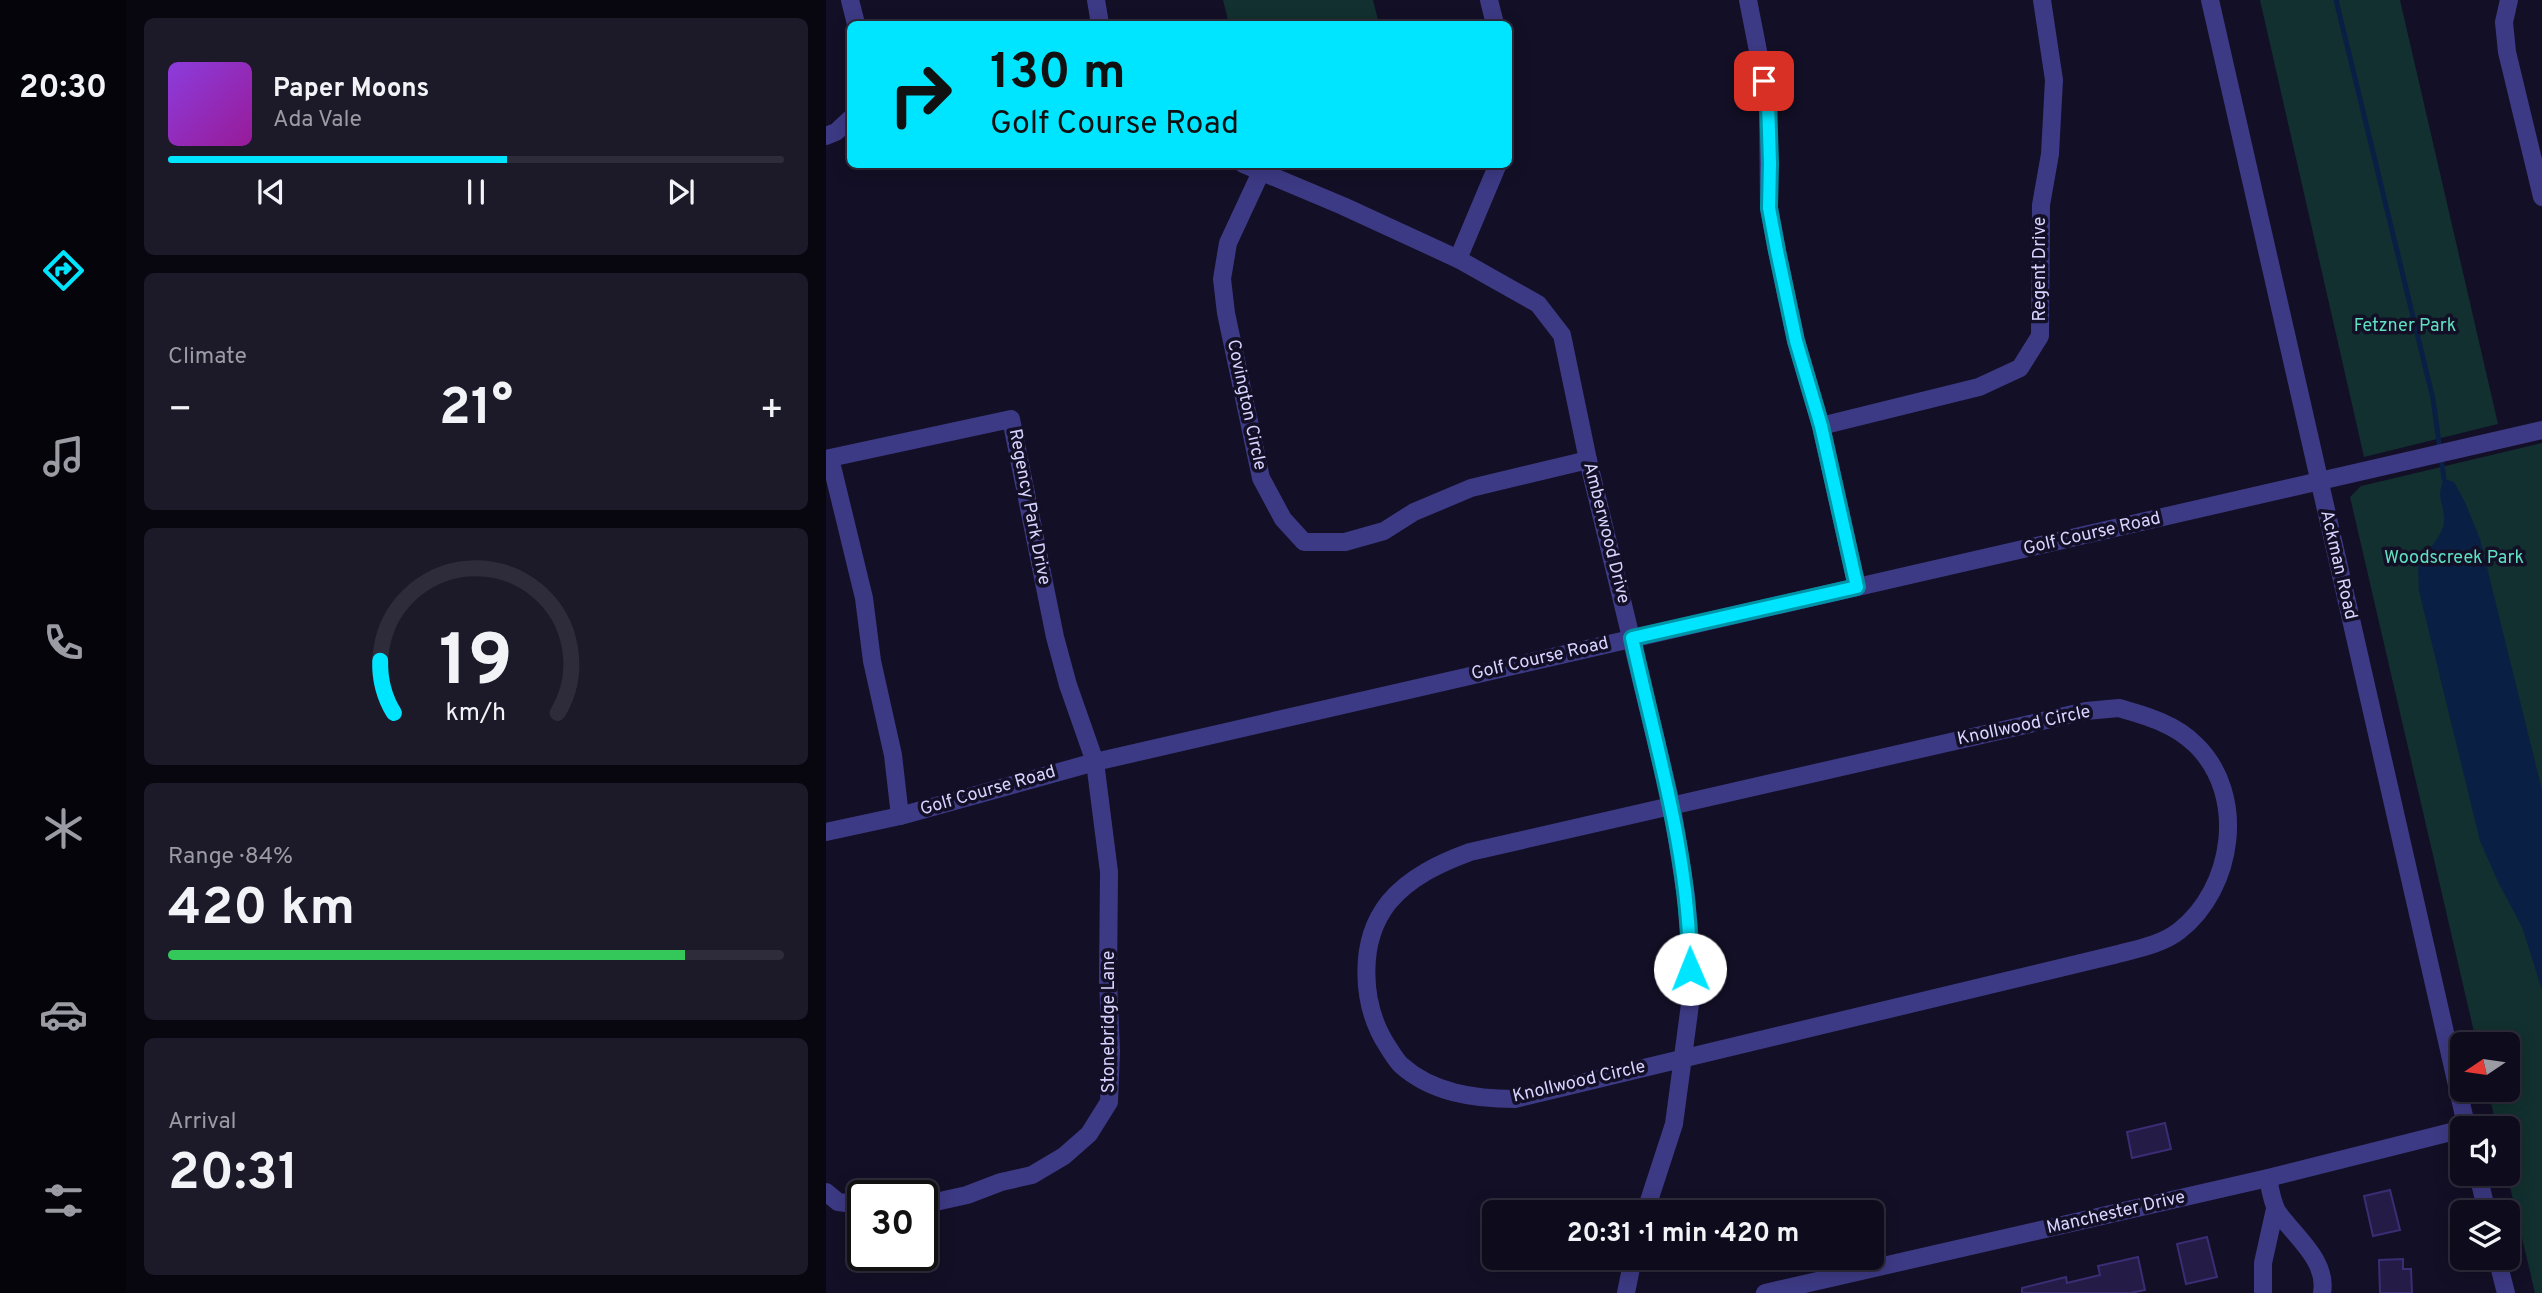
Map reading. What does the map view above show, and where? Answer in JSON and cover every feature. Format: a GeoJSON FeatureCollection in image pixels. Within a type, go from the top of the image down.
{"type":"FeatureCollection","features":[{"type":"Feature","properties":{"kind":"street"},"geometry":{"type":"LineString","coordinates":[[850,0],[855,21]]}},
{"type":"Feature","properties":{"kind":"street"},"geometry":{"type":"LineString","coordinates":[[1096,0],[1100,21]]}},
{"type":"Feature","properties":{"kind":"street"},"geometry":{"type":"LineString","coordinates":[[1489,0],[1493,21]]}},
{"type":"Feature","properties":{"kind":"street"},"geometry":{"type":"LineString","coordinates":[[1748,0],[1768,102],[1769,208],[1796,341],[1821,426],[1857,587]]}},
{"type":"Feature","properties":{"kind":"street","name":"Regent Drive"},"geometry":{"type":"LineString","coordinates":[[1821,426],[1979,387],[2020,368],[2040,336],[2041,205],[2050,154],[2054,80],[2042,0]]}},
{"type":"Feature","properties":{"kind":"street","name":"Ackman Road"},"geometry":{"type":"LineString","coordinates":[[2210,0],[2464,1116]]}},
{"type":"Feature","properties":{"kind":"street"},"geometry":{"type":"LineString","coordinates":[[2509,0],[2504,22],[2507,52],[2542,197]]}},
{"type":"Feature","properties":{"kind":"street"},"geometry":{"type":"LineString","coordinates":[[826,136],[836,132],[847,122]]}},
{"type":"Feature","properties":{"kind":"street","name":"Amberwood Drive"},"geometry":{"type":"LineString","coordinates":[[1251,168],[1343,205],[1458,259],[1538,303],[1562,335],[1588,460],[1672,807],[1690,941],[1691,997],[1674,1124],[1648,1200]]}},
{"type":"Feature","properties":{"kind":"street"},"geometry":{"type":"LineString","coordinates":[[1458,259],[1496,168]]}},
{"type":"Feature","properties":{"kind":"street","name":"Covington Circle"},"geometry":{"type":"LineString","coordinates":[[1261,173],[1228,243],[1222,279],[1226,313],[1262,478],[1283,519],[1304,542],[1345,542],[1384,531],[1414,512],[1471,488],[1588,460]]}},
{"type":"Feature","properties":{"kind":"street","name":"Regency Park Drive"},"geometry":{"type":"LineString","coordinates":[[900,816],[893,755],[872,661],[864,598],[830,458],[1011,419],[1055,637],[1068,685],[1095,762]]}},
{"type":"Feature","properties":{"kind":"street","name":"Golf Course Road"},"geometry":{"type":"LineString","coordinates":[[826,832],[900,816],[1095,762],[2542,430]]}},
{"type":"Feature","properties":{"kind":"street","name":"Knollwood Circle"},"geometry":{"type":"LineString","coordinates":[[2119,708],[2150,717],[2173,727],[2195,744],[2211,762],[2221,781],[2228,811],[2225,856],[2209,898],[2178,931],[2161,941],[2114,955],[1684,1058],[1515,1099],[1481,1099],[1426,1082],[1399,1064],[1383,1040],[1371,1012],[1367,953],[1374,926],[1390,902],[1409,883],[1441,863],[1470,852],[2086,711],[2119,708]]}},
{"type":"Feature","properties":{"kind":"street","name":"Stonebridge Lane"},"geometry":{"type":"LineString","coordinates":[[938,1201],[1032,1175],[1064,1156],[1089,1134],[1109,1102],[1109,872],[1095,762]]}},
{"type":"Feature","properties":{"kind":"street","name":"Manchester Drive"},"geometry":{"type":"LineString","coordinates":[[1765,1293],[2268,1178],[2450,1132]]}},
{"type":"Feature","properties":{"kind":"street"},"geometry":{"type":"LineString","coordinates":[[2268,1178],[2276,1209],[2321,1270],[2324,1283],[2322,1293]]}},
{"type":"Feature","properties":{"kind":"street"},"geometry":{"type":"LineString","coordinates":[[826,1192],[838,1202],[847,1203]]}},
{"type":"Feature","properties":{"kind":"street"},"geometry":{"type":"LineString","coordinates":[[2263,1293],[2263,1263],[2276,1209]]}},
{"type":"Feature","properties":{"kind":"street"},"geometry":{"type":"LineString","coordinates":[[1626,1293],[1631,1270]]}},
{"type":"Feature","properties":{"kind":"street"},"geometry":{"type":"LineString","coordinates":[[2500,1270],[2506,1293]]}},
{"type":"Feature","properties":{"kind":"green space"},"geometry":{"type":"Polygon","coordinates":[[[1223,0],[1373,0],[1378,21],[1228,21],[1223,0]]]}},
{"type":"Feature","properties":{"kind":"green space","name":"Fetzner Park"},"geometry":{"type":"Polygon","coordinates":[[[2260,0],[2400,0],[2498,424],[2364,457],[2260,0]]]}},
{"type":"Feature","properties":{"kind":"green space","name":"Woodscreek Park"},"geometry":{"type":"Polygon","coordinates":[[[2542,443],[2542,1293],[2535,1293],[2520,1229],[2520,1200],[2513,1200],[2510,1186],[2520,1186],[2520,1116],[2494,1116],[2491,1102],[2520,1102],[2520,1032],[2474,1032],[2350,497],[2361,486],[2542,443]]]}},
{"type":"Feature","properties":{"kind":"water"},"geometry":{"type":"Polygon","coordinates":[[[2444,479],[2454,482],[2480,539],[2542,790],[2542,990],[2522,927],[2480,841],[2419,591],[2418,565],[2443,528],[2440,496],[2444,479]]]}},
{"type":"Feature","properties":{"kind":"building"},"geometry":{"type":"Polygon","coordinates":[[[2165,1123],[2171,1149],[2132,1158],[2127,1132],[2165,1123]]]}},
{"type":"Feature","properties":{"kind":"building"},"geometry":{"type":"Polygon","coordinates":[[[2390,1190],[2400,1230],[2373,1236],[2364,1196],[2390,1190]]]}},
{"type":"Feature","properties":{"kind":"building"},"geometry":{"type":"Polygon","coordinates":[[[2207,1237],[2217,1277],[2186,1284],[2177,1244],[2207,1237]]]}},
{"type":"Feature","properties":{"kind":"building"},"geometry":{"type":"Polygon","coordinates":[[[2138,1257],[2145,1290],[2130,1293],[2022,1293],[2022,1288],[2066,1277],[2067,1283],[2100,1275],[2098,1266],[2138,1257]]]}},
{"type":"Feature","properties":{"kind":"building"},"geometry":{"type":"Polygon","coordinates":[[[2403,1259],[2403,1269],[2411,1269],[2412,1293],[2380,1293],[2379,1260],[2403,1259]]]}},
{"type":"Feature","properties":{"kind":"waterway"},"geometry":{"type":"LineString","coordinates":[[2336,0],[2433,399],[2444,479]]}},
{"type":"Feature","properties":{"kind":"route"},"geometry":{"type":"LineString","coordinates":[[1690,969],[1686,896],[1672,807],[1632,638],[1857,587],[1821,426],[1796,341],[1769,208],[1768,102],[1764,81]]}}]}
